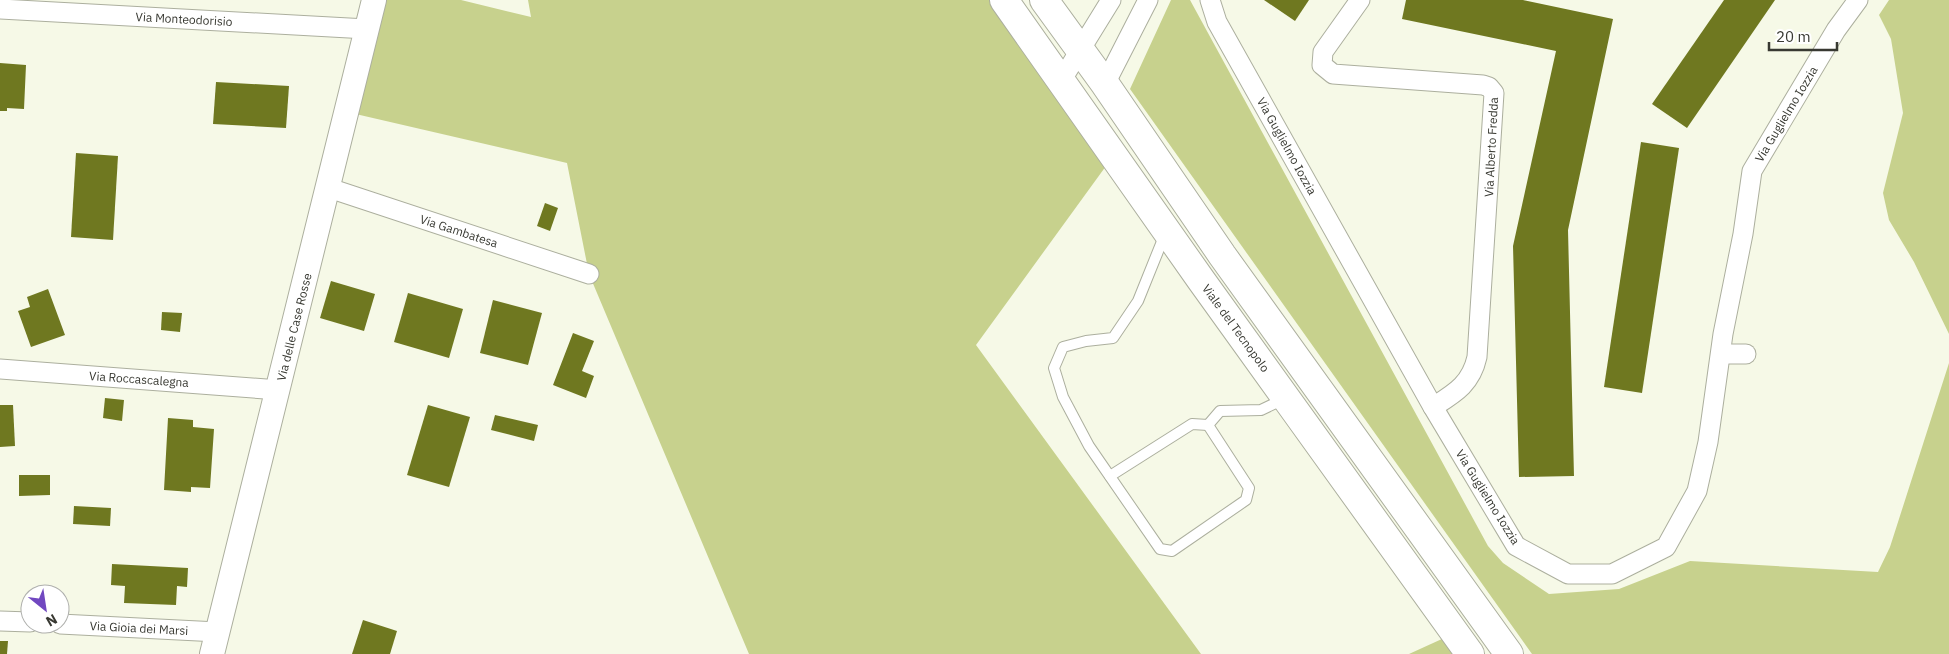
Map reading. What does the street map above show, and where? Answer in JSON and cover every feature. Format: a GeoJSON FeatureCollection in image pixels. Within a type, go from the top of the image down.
{"type":"FeatureCollection","features":[{"type":"Feature","properties":{"kind":"main road","name":"Viale del Tecnopolo"},"geometry":{"type":"LineString","coordinates":[[1004,0],[1166,230],[1470,654]]}},
{"type":"Feature","properties":{"kind":"main road"},"geometry":{"type":"LineString","coordinates":[[1044,0],[1105,84],[1222,255],[1508,654]]}},
{"type":"Feature","properties":{"kind":"street","name":"Via delle Case Rosse"},"geometry":{"type":"LineString","coordinates":[[215,643],[374,0]]}},
{"type":"Feature","properties":{"kind":"street"},"geometry":{"type":"LineString","coordinates":[[1061,80],[1112,0]]}},
{"type":"Feature","properties":{"kind":"street"},"geometry":{"type":"LineString","coordinates":[[1105,84],[1148,0]]}},
{"type":"Feature","properties":{"kind":"street","name":"Via Guglielmo Iozzia"},"geometry":{"type":"LineString","coordinates":[[1210,0],[1217,22],[1433,407],[1516,546],[1568,574],[1612,574],[1666,548],[1697,491],[1708,442],[1752,171],[1836,30],[1858,0]]}},
{"type":"Feature","properties":{"kind":"street","name":"Via Alberto Fredda"},"geometry":{"type":"LineString","coordinates":[[1360,0],[1323,52],[1322,65],[1327,71],[1333,74],[1483,85],[1489,87],[1494,93],[1477,357],[1475,367],[1460,390],[1433,407]]}},
{"type":"Feature","properties":{"kind":"street","name":"Via Monteodorisio"},"geometry":{"type":"LineString","coordinates":[[0,9],[367,29]]}},
{"type":"Feature","properties":{"kind":"street","name":"Via Gambatesa"},"geometry":{"type":"LineString","coordinates":[[328,188],[589,274]]}},
{"type":"Feature","properties":{"kind":"street"},"geometry":{"type":"LineString","coordinates":[[1721,354],[1746,354]]}},
{"type":"Feature","properties":{"kind":"street","name":"Via Roccascalegna"},"geometry":{"type":"LineString","coordinates":[[0,369],[279,390]]}},
{"type":"Feature","properties":{"kind":"street"},"geometry":{"type":"LineString","coordinates":[[0,621],[20,622]]}},
{"type":"Feature","properties":{"kind":"street","name":"Via Gioia dei Marsi"},"geometry":{"type":"LineString","coordinates":[[70,625],[215,643]]}},
{"type":"Feature","properties":{"kind":"lane"},"geometry":{"type":"LineString","coordinates":[[1166,230],[1138,302],[1114,338],[1086,341],[1063,347],[1054,368],[1063,398],[1089,446],[1160,549],[1172,551],[1246,500],[1249,488],[1208,425]]}},
{"type":"Feature","properties":{"kind":"lane"},"geometry":{"type":"LineString","coordinates":[[1208,425],[1220,411],[1260,410],[1286,398]]}},
{"type":"Feature","properties":{"kind":"lane"},"geometry":{"type":"LineString","coordinates":[[1110,476],[1192,424],[1208,425]]}},
{"type":"Feature","properties":{"kind":"green space"},"geometry":{"type":"Polygon","coordinates":[[[374,0],[461,0],[531,17],[528,0],[1003,0],[1114,155],[976,345],[1201,654],[749,654],[589,274],[567,163],[347,112],[374,0]]]}},
{"type":"Feature","properties":{"kind":"green space"},"geometry":{"type":"Polygon","coordinates":[[[1171,0],[1190,0],[1488,546],[1503,563],[1549,594],[1619,589],[1690,561],[1878,572],[1890,547],[1949,363],[1949,654],[1532,654],[1130,89],[1171,0]]]}},
{"type":"Feature","properties":{"kind":"green space"},"geometry":{"type":"Polygon","coordinates":[[[1889,0],[1949,0],[1949,334],[1914,262],[1889,220],[1883,193],[1903,113],[1891,39],[1879,15],[1889,0]]]}},
{"type":"Feature","properties":{"kind":"green space"},"geometry":{"type":"Polygon","coordinates":[[[1455,633],[1470,654],[1409,654],[1455,633]]]}},
{"type":"Feature","properties":{"kind":"building"},"geometry":{"type":"Polygon","coordinates":[[[1264,0],[1309,0],[1295,21],[1264,0]]]}},
{"type":"Feature","properties":{"kind":"building"},"geometry":{"type":"Polygon","coordinates":[[[1406,0],[1523,0],[1613,19],[1568,230],[1574,476],[1519,477],[1513,246],[1556,51],[1402,19],[1406,0]]]}},
{"type":"Feature","properties":{"kind":"building"},"geometry":{"type":"Polygon","coordinates":[[[1724,0],[1775,0],[1687,128],[1652,104],[1724,0]]]}},
{"type":"Feature","properties":{"kind":"building"},"geometry":{"type":"Polygon","coordinates":[[[0,63],[26,65],[24,109],[7,108],[7,111],[0,111],[0,63]]]}},
{"type":"Feature","properties":{"kind":"building"},"geometry":{"type":"Polygon","coordinates":[[[216,82],[289,86],[286,128],[213,124],[216,82]]]}},
{"type":"Feature","properties":{"kind":"building"},"geometry":{"type":"Polygon","coordinates":[[[1641,142],[1679,148],[1642,393],[1604,387],[1641,142]]]}},
{"type":"Feature","properties":{"kind":"building"},"geometry":{"type":"Polygon","coordinates":[[[76,153],[118,156],[113,240],[71,237],[76,153]]]}},
{"type":"Feature","properties":{"kind":"building"},"geometry":{"type":"Polygon","coordinates":[[[545,203],[558,208],[550,231],[537,226],[545,203]]]}},
{"type":"Feature","properties":{"kind":"building"},"geometry":{"type":"Polygon","coordinates":[[[331,281],[375,294],[364,331],[320,318],[331,281]]]}},
{"type":"Feature","properties":{"kind":"building"},"geometry":{"type":"Polygon","coordinates":[[[48,289],[65,335],[31,347],[18,311],[30,307],[27,297],[48,289]]]}},
{"type":"Feature","properties":{"kind":"building"},"geometry":{"type":"Polygon","coordinates":[[[408,293],[463,309],[449,358],[394,342],[408,293]]]}},
{"type":"Feature","properties":{"kind":"building"},"geometry":{"type":"Polygon","coordinates":[[[493,300],[542,313],[528,365],[480,353],[493,300]]]}},
{"type":"Feature","properties":{"kind":"building"},"geometry":{"type":"Polygon","coordinates":[[[162,312],[182,313],[180,332],[161,330],[162,312]]]}},
{"type":"Feature","properties":{"kind":"building"},"geometry":{"type":"Polygon","coordinates":[[[573,333],[594,341],[582,371],[594,376],[586,398],[553,385],[573,333]]]}},
{"type":"Feature","properties":{"kind":"building"},"geometry":{"type":"Polygon","coordinates":[[[105,398],[124,400],[122,421],[103,418],[105,398]]]}},
{"type":"Feature","properties":{"kind":"building"},"geometry":{"type":"Polygon","coordinates":[[[0,405],[13,405],[15,446],[0,447],[0,405]]]}},
{"type":"Feature","properties":{"kind":"building"},"geometry":{"type":"Polygon","coordinates":[[[428,405],[470,417],[449,487],[407,475],[428,405]]]}},
{"type":"Feature","properties":{"kind":"building"},"geometry":{"type":"Polygon","coordinates":[[[495,415],[538,425],[534,441],[491,430],[495,415]]]}},
{"type":"Feature","properties":{"kind":"building"},"geometry":{"type":"Polygon","coordinates":[[[168,418],[193,420],[193,427],[214,429],[210,488],[191,487],[191,492],[164,490],[168,418]]]}},
{"type":"Feature","properties":{"kind":"building"},"geometry":{"type":"Polygon","coordinates":[[[19,475],[50,475],[50,495],[19,496],[19,475]]]}},
{"type":"Feature","properties":{"kind":"building"},"geometry":{"type":"Polygon","coordinates":[[[74,506],[111,508],[110,526],[73,524],[74,506]]]}},
{"type":"Feature","properties":{"kind":"building"},"geometry":{"type":"Polygon","coordinates":[[[112,564],[188,568],[187,587],[177,586],[176,605],[124,603],[125,586],[111,585],[112,564]]]}},
{"type":"Feature","properties":{"kind":"building"},"geometry":{"type":"Polygon","coordinates":[[[363,620],[397,631],[390,654],[352,654],[363,620]]]}},
{"type":"Feature","properties":{"kind":"building"},"geometry":{"type":"Polygon","coordinates":[[[0,641],[8,641],[7,654],[0,654],[0,641]]]}}]}
